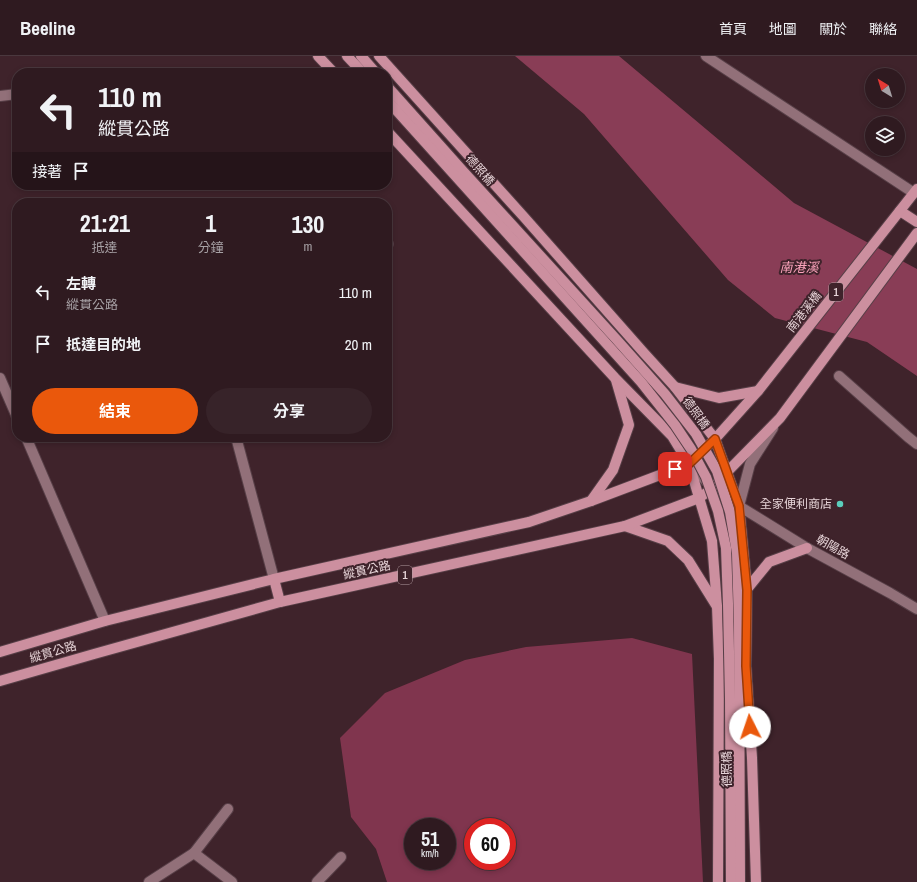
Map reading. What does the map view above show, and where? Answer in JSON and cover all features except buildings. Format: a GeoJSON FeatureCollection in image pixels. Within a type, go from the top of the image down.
{"type":"FeatureCollection","features":[{"type":"Feature","properties":{"kind":"main road"},"geometry":{"type":"LineString","coordinates":[[318,56],[329,68]]}},
{"type":"Feature","properties":{"kind":"main road"},"geometry":{"type":"LineString","coordinates":[[347,56],[358,68]]}},
{"type":"Feature","properties":{"kind":"main road"},"geometry":{"type":"LineString","coordinates":[[361,56],[372,68]]}},
{"type":"Feature","properties":{"kind":"main road"},"geometry":{"type":"LineString","coordinates":[[379,56],[390,68]]}},
{"type":"Feature","properties":{"kind":"main road"},"geometry":{"type":"LineString","coordinates":[[392,70],[675,387],[715,439],[739,506],[747,590],[746,666],[752,758],[756,882]]}},
{"type":"Feature","properties":{"kind":"main road","name":"德照橋"},"geometry":{"type":"LineString","coordinates":[[392,92],[665,394],[696,434],[717,471],[730,512],[737,553],[739,622],[740,882]]}},
{"type":"Feature","properties":{"kind":"main road","name":"德照橋"},"geometry":{"type":"LineString","coordinates":[[392,106],[641,382],[675,425],[706,477],[718,511],[726,548],[730,699],[731,882]]}},
{"type":"Feature","properties":{"kind":"main road"},"geometry":{"type":"LineString","coordinates":[[392,136],[615,378],[672,436],[689,464],[712,541],[717,606],[719,659],[718,882]]}},
{"type":"Feature","properties":{"kind":"main road","name":"南港溪橋"},"geometry":{"type":"LineString","coordinates":[[758,391],[915,191]]}},
{"type":"Feature","properties":{"kind":"main road"},"geometry":{"type":"LineString","coordinates":[[900,211],[917,222]]}},
{"type":"Feature","properties":{"kind":"main road","name":"1"},"geometry":{"type":"LineString","coordinates":[[780,418],[917,233]]}},
{"type":"Feature","properties":{"kind":"main road"},"geometry":{"type":"LineString","coordinates":[[591,501],[613,470],[629,425],[615,378]]}},
{"type":"Feature","properties":{"kind":"main road"},"geometry":{"type":"LineString","coordinates":[[675,387],[719,398],[758,391]]}},
{"type":"Feature","properties":{"kind":"main road","name":"縱貫公路"},"geometry":{"type":"LineString","coordinates":[[0,652],[105,621],[274,578],[529,522],[591,501],[689,464],[715,439],[758,391]]}},
{"type":"Feature","properties":{"kind":"main road","name":"縱貫公路"},"geometry":{"type":"LineString","coordinates":[[0,681],[280,602],[625,526],[699,498],[712,488],[780,418]]}},
{"type":"Feature","properties":{"kind":"main road"},"geometry":{"type":"LineString","coordinates":[[625,526],[668,541],[688,560],[717,606]]}},
{"type":"Feature","properties":{"kind":"main road"},"geometry":{"type":"LineString","coordinates":[[747,590],[769,562],[807,548]]}},
{"type":"Feature","properties":{"kind":"main road"},"geometry":{"type":"LineString","coordinates":[[274,578],[280,602]]}},
{"type":"Feature","properties":{"kind":"street"},"geometry":{"type":"LineString","coordinates":[[706,56],[915,191]]}},
{"type":"Feature","properties":{"kind":"street"},"geometry":{"type":"LineString","coordinates":[[0,96],[12,95]]}},
{"type":"Feature","properties":{"kind":"street"},"geometry":{"type":"LineString","coordinates":[[839,376],[908,438],[917,444]]}},
{"type":"Feature","properties":{"kind":"street"},"geometry":{"type":"LineString","coordinates":[[0,378],[12,398]]}},
{"type":"Feature","properties":{"kind":"street"},"geometry":{"type":"LineString","coordinates":[[739,506],[750,464],[780,418]]}},
{"type":"Feature","properties":{"kind":"street"},"geometry":{"type":"LineString","coordinates":[[28,442],[105,621]]}},
{"type":"Feature","properties":{"kind":"street"},"geometry":{"type":"LineString","coordinates":[[237,442],[274,578]]}},
{"type":"Feature","properties":{"kind":"street","name":"朝陽路"},"geometry":{"type":"LineString","coordinates":[[689,464],[712,488],[739,506],[807,548],[917,609]]}},
{"type":"Feature","properties":{"kind":"street"},"geometry":{"type":"LineString","coordinates":[[149,882],[194,853],[228,809]]}},
{"type":"Feature","properties":{"kind":"street"},"geometry":{"type":"LineString","coordinates":[[194,853],[232,882]]}},
{"type":"Feature","properties":{"kind":"street"},"geometry":{"type":"LineString","coordinates":[[317,882],[341,857]]}},
{"type":"Feature","properties":{"kind":"shaded area"},"geometry":{"type":"Polygon","coordinates":[[[632,638],[692,654],[703,882],[387,882],[376,849],[351,817],[340,738],[385,693],[465,660],[526,647],[632,638]]]}},
{"type":"Feature","properties":{"kind":"water","name":"南港溪"},"geometry":{"type":"Polygon","coordinates":[[[515,56],[619,56],[794,203],[917,269],[917,376],[867,342],[775,318],[728,280],[584,114],[515,56]]]}},
{"type":"Feature","properties":{"kind":"place","name":"全家便利商店"},"geometry":{"type":"Point","coordinates":[840,504]}},
{"type":"Feature","properties":{"kind":"route"},"geometry":{"type":"LineString","coordinates":[[675,469],[689,464],[715,439],[739,506],[747,590],[746,666],[750,727]]}}]}
